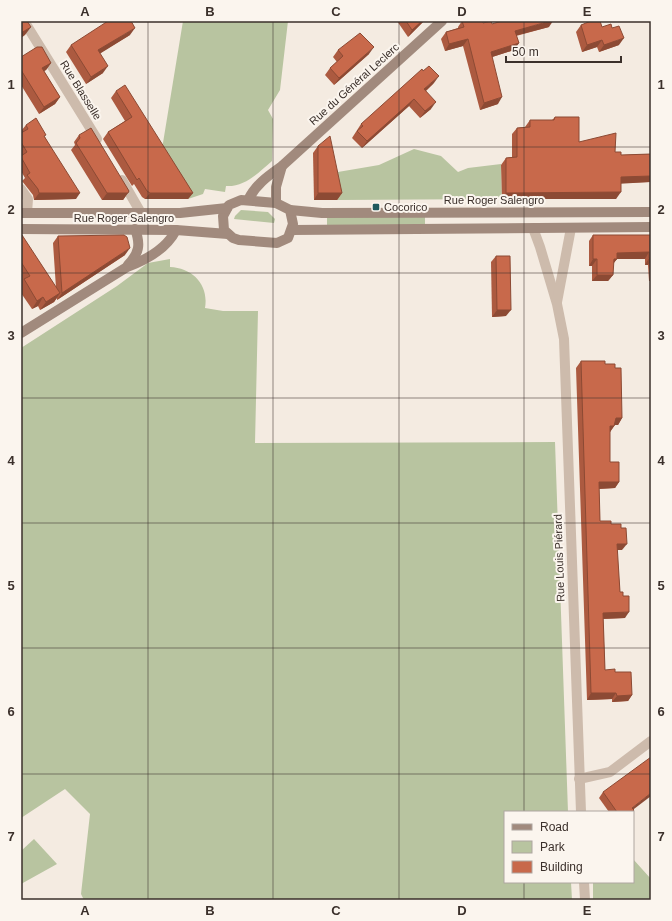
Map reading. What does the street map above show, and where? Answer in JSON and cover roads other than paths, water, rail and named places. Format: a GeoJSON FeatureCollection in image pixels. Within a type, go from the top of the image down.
{"type":"FeatureCollection","features":[{"type":"Feature","properties":{"kind":"main road","name":"Rue du Général Leclerc"},"geometry":{"type":"LineString","coordinates":[[248,200],[252,191],[261,182],[282,166],[442,21]]}},
{"type":"Feature","properties":{"kind":"main road"},"geometry":{"type":"LineString","coordinates":[[276,202],[276,187],[282,166]]}},
{"type":"Feature","properties":{"kind":"main road"},"geometry":{"type":"LineString","coordinates":[[248,200],[276,202],[290,210],[293,219],[292,230],[288,238],[277,243],[239,240],[224,230],[222,222],[226,208],[235,202],[248,200]]}},
{"type":"Feature","properties":{"kind":"main road","name":"Rue Roger Salengro"},"geometry":{"type":"LineString","coordinates":[[24,213],[180,213],[226,208]]}},
{"type":"Feature","properties":{"kind":"main road","name":"Rue Roger Salengro"},"geometry":{"type":"LineString","coordinates":[[290,210],[322,213],[651,212]]}},
{"type":"Feature","properties":{"kind":"main road"},"geometry":{"type":"LineString","coordinates":[[292,230],[651,228]]}},
{"type":"Feature","properties":{"kind":"main road","name":"Rue Roger Salengro"},"geometry":{"type":"LineString","coordinates":[[21,229],[135,229],[176,230],[228,234]]}},
{"type":"Feature","properties":{"kind":"main road"},"geometry":{"type":"LineString","coordinates":[[127,267],[137,255],[138,238],[135,229]]}},
{"type":"Feature","properties":{"kind":"main road"},"geometry":{"type":"LineString","coordinates":[[21,333],[127,267],[139,262],[163,247],[173,236],[176,230]]}},
{"type":"Feature","properties":{"kind":"street","name":"Rue Blasselle"},"geometry":{"type":"LineString","coordinates":[[24,21],[103,148]]}},
{"type":"Feature","properties":{"kind":"street"},"geometry":{"type":"LineString","coordinates":[[115,168],[141,213]]}},
{"type":"Feature","properties":{"kind":"street"},"geometry":{"type":"LineString","coordinates":[[21,189],[28,199],[24,213]]}},
{"type":"Feature","properties":{"kind":"street","name":"Rue Louis Piérard"},"geometry":{"type":"LineString","coordinates":[[533,228],[557,304],[564,339],[581,811]]}},
{"type":"Feature","properties":{"kind":"street","name":"Rue Louis Piérard"},"geometry":{"type":"LineString","coordinates":[[557,304],[571,228]]}},
{"type":"Feature","properties":{"kind":"street"},"geometry":{"type":"LineString","coordinates":[[580,779],[610,772],[651,741]]}},
{"type":"Feature","properties":{"kind":"street"},"geometry":{"type":"LineString","coordinates":[[584,883],[584,900]]}},
{"type":"Feature","properties":{"kind":"place","name":"Cocorico"},"geometry":{"type":"Point","coordinates":[376,207]}}]}
